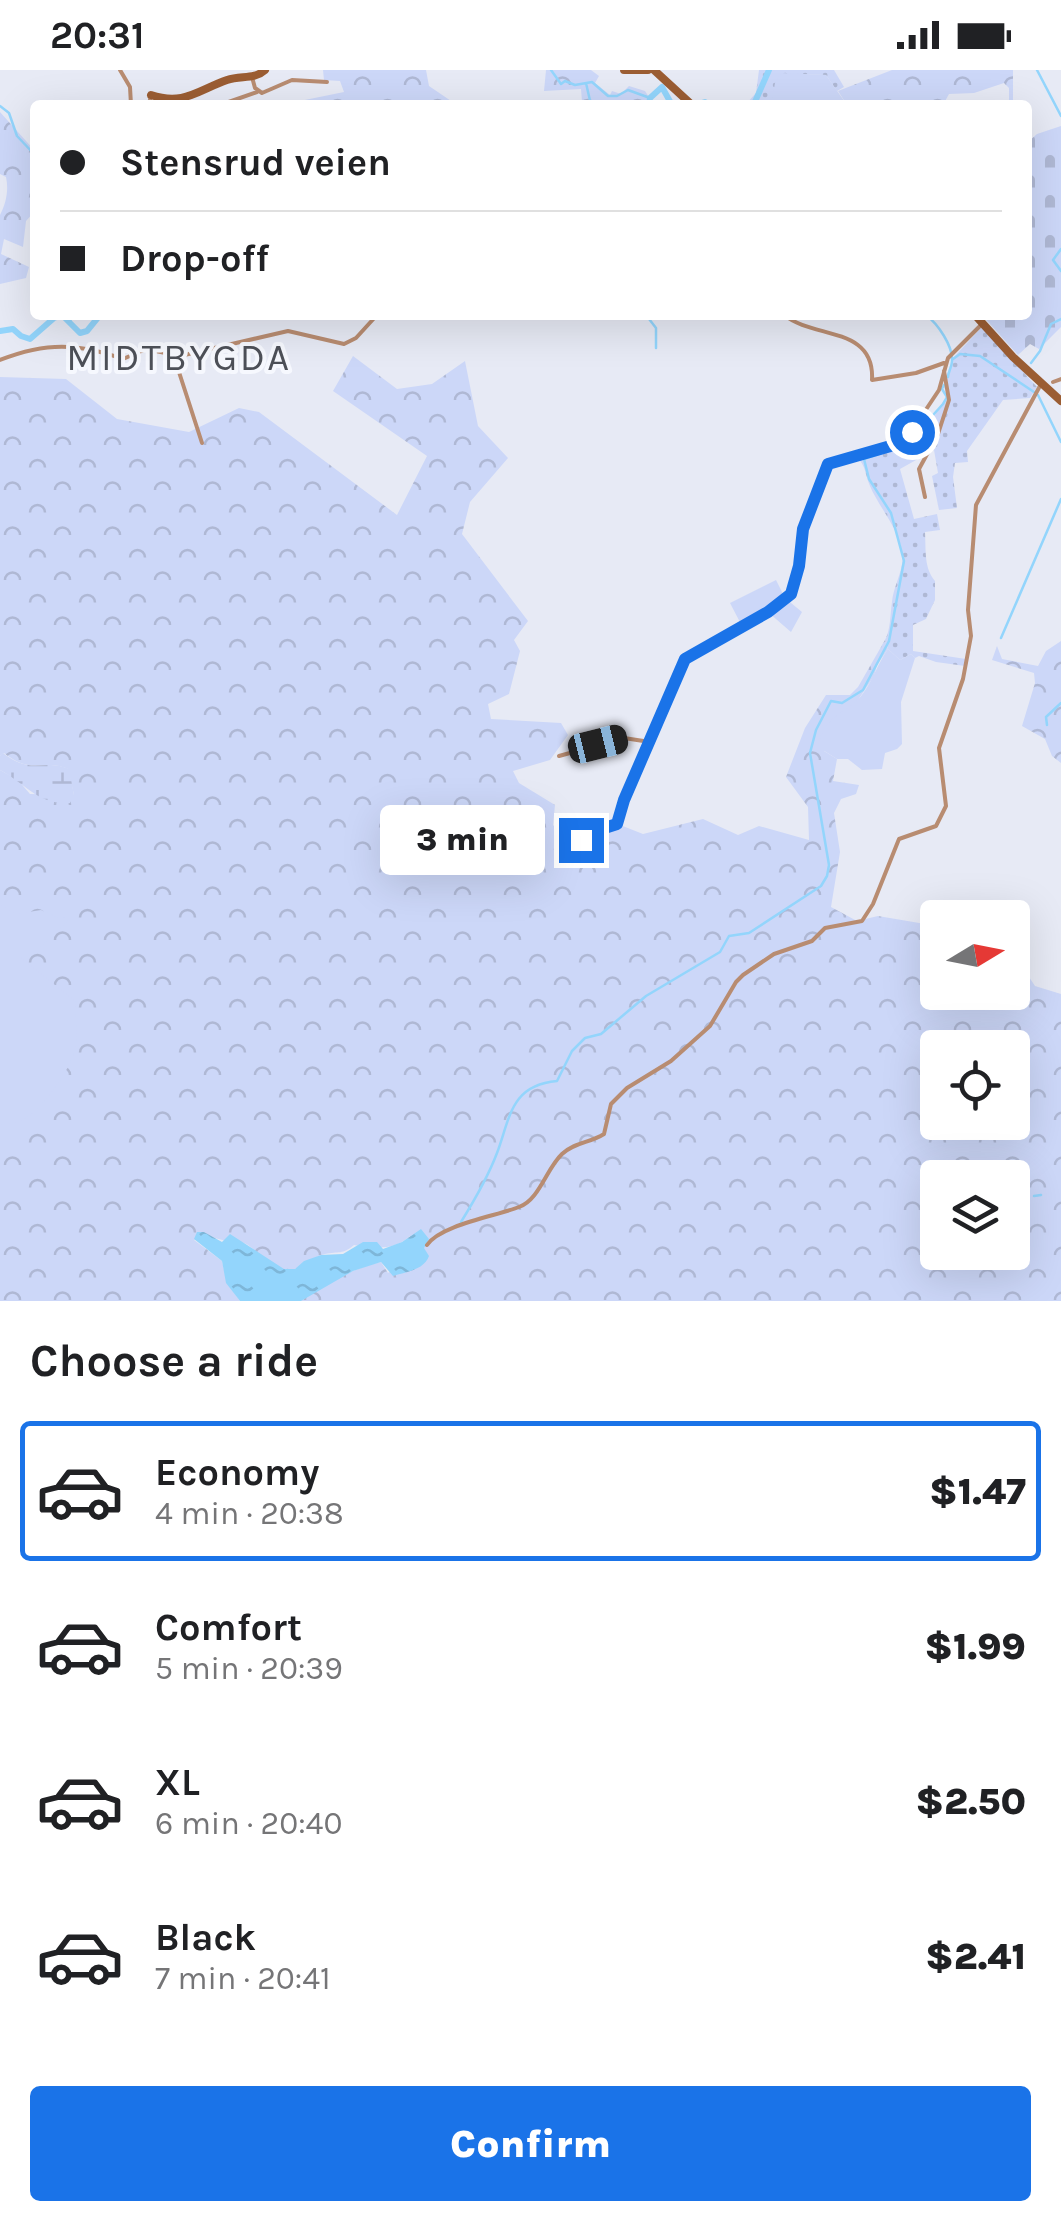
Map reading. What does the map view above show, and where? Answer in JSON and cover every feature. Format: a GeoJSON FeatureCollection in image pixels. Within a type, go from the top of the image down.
{"type":"FeatureCollection","features":[{"type":"Feature","properties":{"kind":"main road"},"geometry":{"type":"LineString","coordinates":[[150,100],[195,99],[226,80],[252,77],[265,70]]}},
{"type":"Feature","properties":{"kind":"main road"},"geometry":{"type":"LineString","coordinates":[[630,70],[654,70],[686,100]]}},
{"type":"Feature","properties":{"kind":"main road"},"geometry":{"type":"LineString","coordinates":[[979,320],[1061,402]]}},
{"type":"Feature","properties":{"kind":"street"},"geometry":{"type":"LineString","coordinates":[[120,70],[130,87],[131,100]]}},
{"type":"Feature","properties":{"kind":"street"},"geometry":{"type":"LineString","coordinates":[[252,77],[258,92]]}},
{"type":"Feature","properties":{"kind":"street"},"geometry":{"type":"LineString","coordinates":[[235,100],[295,80],[328,82]]}},
{"type":"Feature","properties":{"kind":"street"},"geometry":{"type":"LineString","coordinates":[[0,360],[67,345],[87,347],[123,360],[150,348],[180,356],[288,331],[344,344],[356,338],[372,320]]}},
{"type":"Feature","properties":{"kind":"street"},"geometry":{"type":"LineString","coordinates":[[793,320],[861,345],[869,356],[872,380],[946,362],[982,324]]}},
{"type":"Feature","properties":{"kind":"street"},"geometry":{"type":"LineString","coordinates":[[180,356],[178,369],[202,443]]}},
{"type":"Feature","properties":{"kind":"street"},"geometry":{"type":"LineString","coordinates":[[581,840],[589,833],[617,824],[685,659],[768,612],[791,594],[803,529],[828,464],[907,438],[939,390],[946,362]]}},
{"type":"Feature","properties":{"kind":"street"},"geometry":{"type":"LineString","coordinates":[[924,497],[919,469],[950,400],[944,371]]}},
{"type":"Feature","properties":{"kind":"street"},"geometry":{"type":"LineString","coordinates":[[1054,382],[1061,379]]}},
{"type":"Feature","properties":{"kind":"street"},"geometry":{"type":"LineString","coordinates":[[427,1244],[472,1220],[530,1201],[565,1151],[604,1134],[611,1104],[626,1088],[670,1061],[710,1026],[736,982],[774,954],[805,944],[825,928],[862,921],[899,838],[932,830],[945,810],[939,748],[969,648],[976,504],[1041,384]]}},
{"type":"Feature","properties":{"kind":"street"},"geometry":{"type":"LineString","coordinates":[[560,756],[624,738],[650,742]]}},
{"type":"Feature","properties":{"kind":"green space"},"geometry":{"type":"Polygon","coordinates":[[[323,70],[426,70],[429,86],[450,100],[305,100],[344,92],[340,81],[324,80],[323,70]]]}},
{"type":"Feature","properties":{"kind":"green space"},"geometry":{"type":"Polygon","coordinates":[[[546,70],[591,70],[599,76],[595,83],[610,95],[612,91],[621,94],[629,86],[645,91],[651,100],[582,100],[581,89],[544,91],[546,70]]]}},
{"type":"Feature","properties":{"kind":"green space"},"geometry":{"type":"Polygon","coordinates":[[[759,70],[834,70],[844,87],[837,91],[826,75],[792,74],[774,100],[750,100],[756,93],[759,70]]]}},
{"type":"Feature","properties":{"kind":"green space"},"geometry":{"type":"Polygon","coordinates":[[[892,70],[1013,70],[1013,100],[1009,100],[1009,88],[1004,83],[974,93],[949,94],[946,100],[844,100],[838,91],[892,70]]]}},
{"type":"Feature","properties":{"kind":"green space"},"geometry":{"type":"Polygon","coordinates":[[[781,73],[826,75],[844,100],[772,100],[781,73]]]}},
{"type":"Feature","properties":{"kind":"green space"},"geometry":{"type":"Polygon","coordinates":[[[0,112],[30,145],[30,217],[23,247],[4,239],[1,254],[29,267],[26,278],[0,284],[0,215],[7,187],[6,177],[0,174],[0,112]]]}},
{"type":"Feature","properties":{"kind":"green space"},"geometry":{"type":"Polygon","coordinates":[[[1061,126],[1061,327],[1039,349],[1030,344],[1018,355],[986,320],[1032,320],[1032,138],[1061,126]]]}},
{"type":"Feature","properties":{"kind":"green space"},"geometry":{"type":"Polygon","coordinates":[[[982,327],[1037,387],[1030,398],[1003,400],[967,451],[968,462],[955,463],[957,508],[939,510],[932,476],[938,473],[934,450],[900,469],[914,519],[937,514],[940,530],[925,532],[935,600],[926,619],[913,625],[913,651],[966,659],[965,666],[915,658],[911,654],[900,660],[885,640],[902,564],[900,543],[857,458],[905,443],[923,419],[935,415],[947,395],[943,385],[953,358],[982,327]]]}},
{"type":"Feature","properties":{"kind":"green space"},"geometry":{"type":"Polygon","coordinates":[[[353,356],[397,389],[432,384],[465,361],[478,426],[508,458],[470,502],[462,534],[528,621],[514,640],[520,651],[509,694],[488,704],[491,719],[561,723],[568,735],[550,760],[513,771],[519,783],[555,805],[553,825],[572,846],[610,821],[643,834],[703,819],[738,835],[759,826],[809,840],[808,807],[786,777],[805,728],[826,695],[850,695],[885,640],[888,649],[874,676],[824,751],[837,759],[833,781],[859,785],[856,794],[841,799],[834,813],[840,852],[831,907],[857,921],[878,916],[920,923],[920,1010],[1030,1010],[1030,978],[1035,986],[1061,994],[1061,1301],[301,1301],[339,1277],[370,1265],[381,1262],[388,1273],[425,1245],[410,1236],[391,1246],[354,1245],[290,1270],[277,1267],[248,1245],[204,1232],[194,1240],[222,1261],[227,1283],[240,1301],[0,1301],[0,770],[18,780],[30,794],[74,795],[68,769],[23,764],[4,753],[0,756],[0,377],[66,379],[117,419],[189,432],[239,408],[259,412],[397,515],[427,456],[333,391],[353,356]]]}},
{"type":"Feature","properties":{"kind":"green space"},"geometry":{"type":"Polygon","coordinates":[[[776,580],[785,598],[802,612],[791,632],[769,613],[743,628],[730,603],[776,580]]]}},
{"type":"Feature","properties":{"kind":"green space"},"geometry":{"type":"Polygon","coordinates":[[[1061,641],[1061,763],[1052,756],[1045,739],[1022,726],[1035,683],[1034,673],[992,660],[997,646],[1002,659],[1038,666],[1046,651],[1061,641]]]}},
{"type":"Feature","properties":{"kind":"green space"},"geometry":{"type":"Polygon","coordinates":[[[888,649],[900,660],[911,654],[915,658],[901,702],[902,744],[885,753],[882,769],[862,770],[848,759],[837,759],[818,747],[831,720],[864,692],[888,649]]]}},
{"type":"Feature","properties":{"kind":"green space"},"geometry":{"type":"Polygon","coordinates":[[[3,753],[22,764],[69,769],[74,795],[70,803],[49,801],[0,770],[3,753]]]}},
{"type":"Feature","properties":{"kind":"green space"},"geometry":{"type":"Polygon","coordinates":[[[0,904],[16,914],[41,910],[71,918],[40,947],[20,957],[75,1001],[77,1032],[72,1058],[46,1099],[23,1120],[0,1125],[0,904]]]}},
{"type":"Feature","properties":{"kind":"water"},"geometry":{"type":"Polygon","coordinates":[[[421,1229],[429,1239],[424,1248],[429,1256],[419,1267],[393,1276],[381,1262],[353,1271],[301,1301],[240,1301],[226,1283],[222,1261],[194,1239],[197,1232],[204,1232],[222,1242],[230,1234],[284,1269],[295,1269],[304,1261],[343,1254],[363,1242],[377,1242],[383,1249],[421,1229]]]}},
{"type":"Feature","properties":{"kind":"waterway"},"geometry":{"type":"LineString","coordinates":[[551,70],[561,84],[592,82],[608,96],[628,90],[650,98]]}},
{"type":"Feature","properties":{"kind":"waterway"},"geometry":{"type":"LineString","coordinates":[[756,100],[769,70]]}},
{"type":"Feature","properties":{"kind":"waterway"},"geometry":{"type":"LineString","coordinates":[[1037,70],[1061,116]]}},
{"type":"Feature","properties":{"kind":"waterway"},"geometry":{"type":"LineString","coordinates":[[586,83],[590,100]]}},
{"type":"Feature","properties":{"kind":"waterway"},"geometry":{"type":"LineString","coordinates":[[650,100],[662,87],[669,100]]}},
{"type":"Feature","properties":{"kind":"waterway"},"geometry":{"type":"LineString","coordinates":[[0,106],[9,113],[17,136],[30,150]]}},
{"type":"Feature","properties":{"kind":"waterway"},"geometry":{"type":"LineString","coordinates":[[1061,249],[1053,260],[1061,271]]}},
{"type":"Feature","properties":{"kind":"waterway"},"geometry":{"type":"LineString","coordinates":[[1031,363],[1051,324],[1061,319]]}},
{"type":"Feature","properties":{"kind":"waterway"},"geometry":{"type":"LineString","coordinates":[[0,331],[13,329],[30,339],[52,320]]}},
{"type":"Feature","properties":{"kind":"waterway"},"geometry":{"type":"LineString","coordinates":[[67,320],[80,333],[96,320]]}},
{"type":"Feature","properties":{"kind":"waterway"},"geometry":{"type":"LineString","coordinates":[[70,320],[70,324]]}},
{"type":"Feature","properties":{"kind":"waterway"},"geometry":{"type":"LineString","coordinates":[[650,320],[656,328],[656,348]]}},
{"type":"Feature","properties":{"kind":"waterway"},"geometry":{"type":"LineString","coordinates":[[931,320],[950,349],[948,377]]}},
{"type":"Feature","properties":{"kind":"waterway"},"geometry":{"type":"LineString","coordinates":[[953,359],[960,354],[980,356],[1034,392]]}},
{"type":"Feature","properties":{"kind":"waterway"},"geometry":{"type":"LineString","coordinates":[[461,1222],[489,1171],[509,1116],[521,1097],[541,1084],[557,1081],[572,1051],[585,1038],[601,1034],[646,996],[720,952],[729,936],[749,933],[821,886],[827,876],[829,865],[810,753],[816,730],[831,701],[842,703],[863,690],[889,641],[904,561],[891,513],[869,479],[864,459],[906,445],[943,404],[947,397],[944,385]]}},
{"type":"Feature","properties":{"kind":"waterway"},"geometry":{"type":"LineString","coordinates":[[1038,395],[1061,442]]}},
{"type":"Feature","properties":{"kind":"waterway"},"geometry":{"type":"LineString","coordinates":[[1001,638],[1061,499]]}},
{"type":"Feature","properties":{"kind":"waterway"},"geometry":{"type":"LineString","coordinates":[[1047,725],[1046,717],[1061,703]]}},
{"type":"Feature","properties":{"kind":"waterway"},"geometry":{"type":"LineString","coordinates":[[1034,1196],[1041,1195]]}},
{"type":"Feature","properties":{"kind":"district","name":"MIDTBYGDA"},"geometry":{"type":"Point","coordinates":[179,357]}},
{"type":"Feature","properties":{"kind":"route"},"geometry":{"type":"LineString","coordinates":[[581,840],[589,833],[617,824],[685,659],[744,628],[791,594],[803,529],[828,464],[902,442],[912,432]]}}]}
